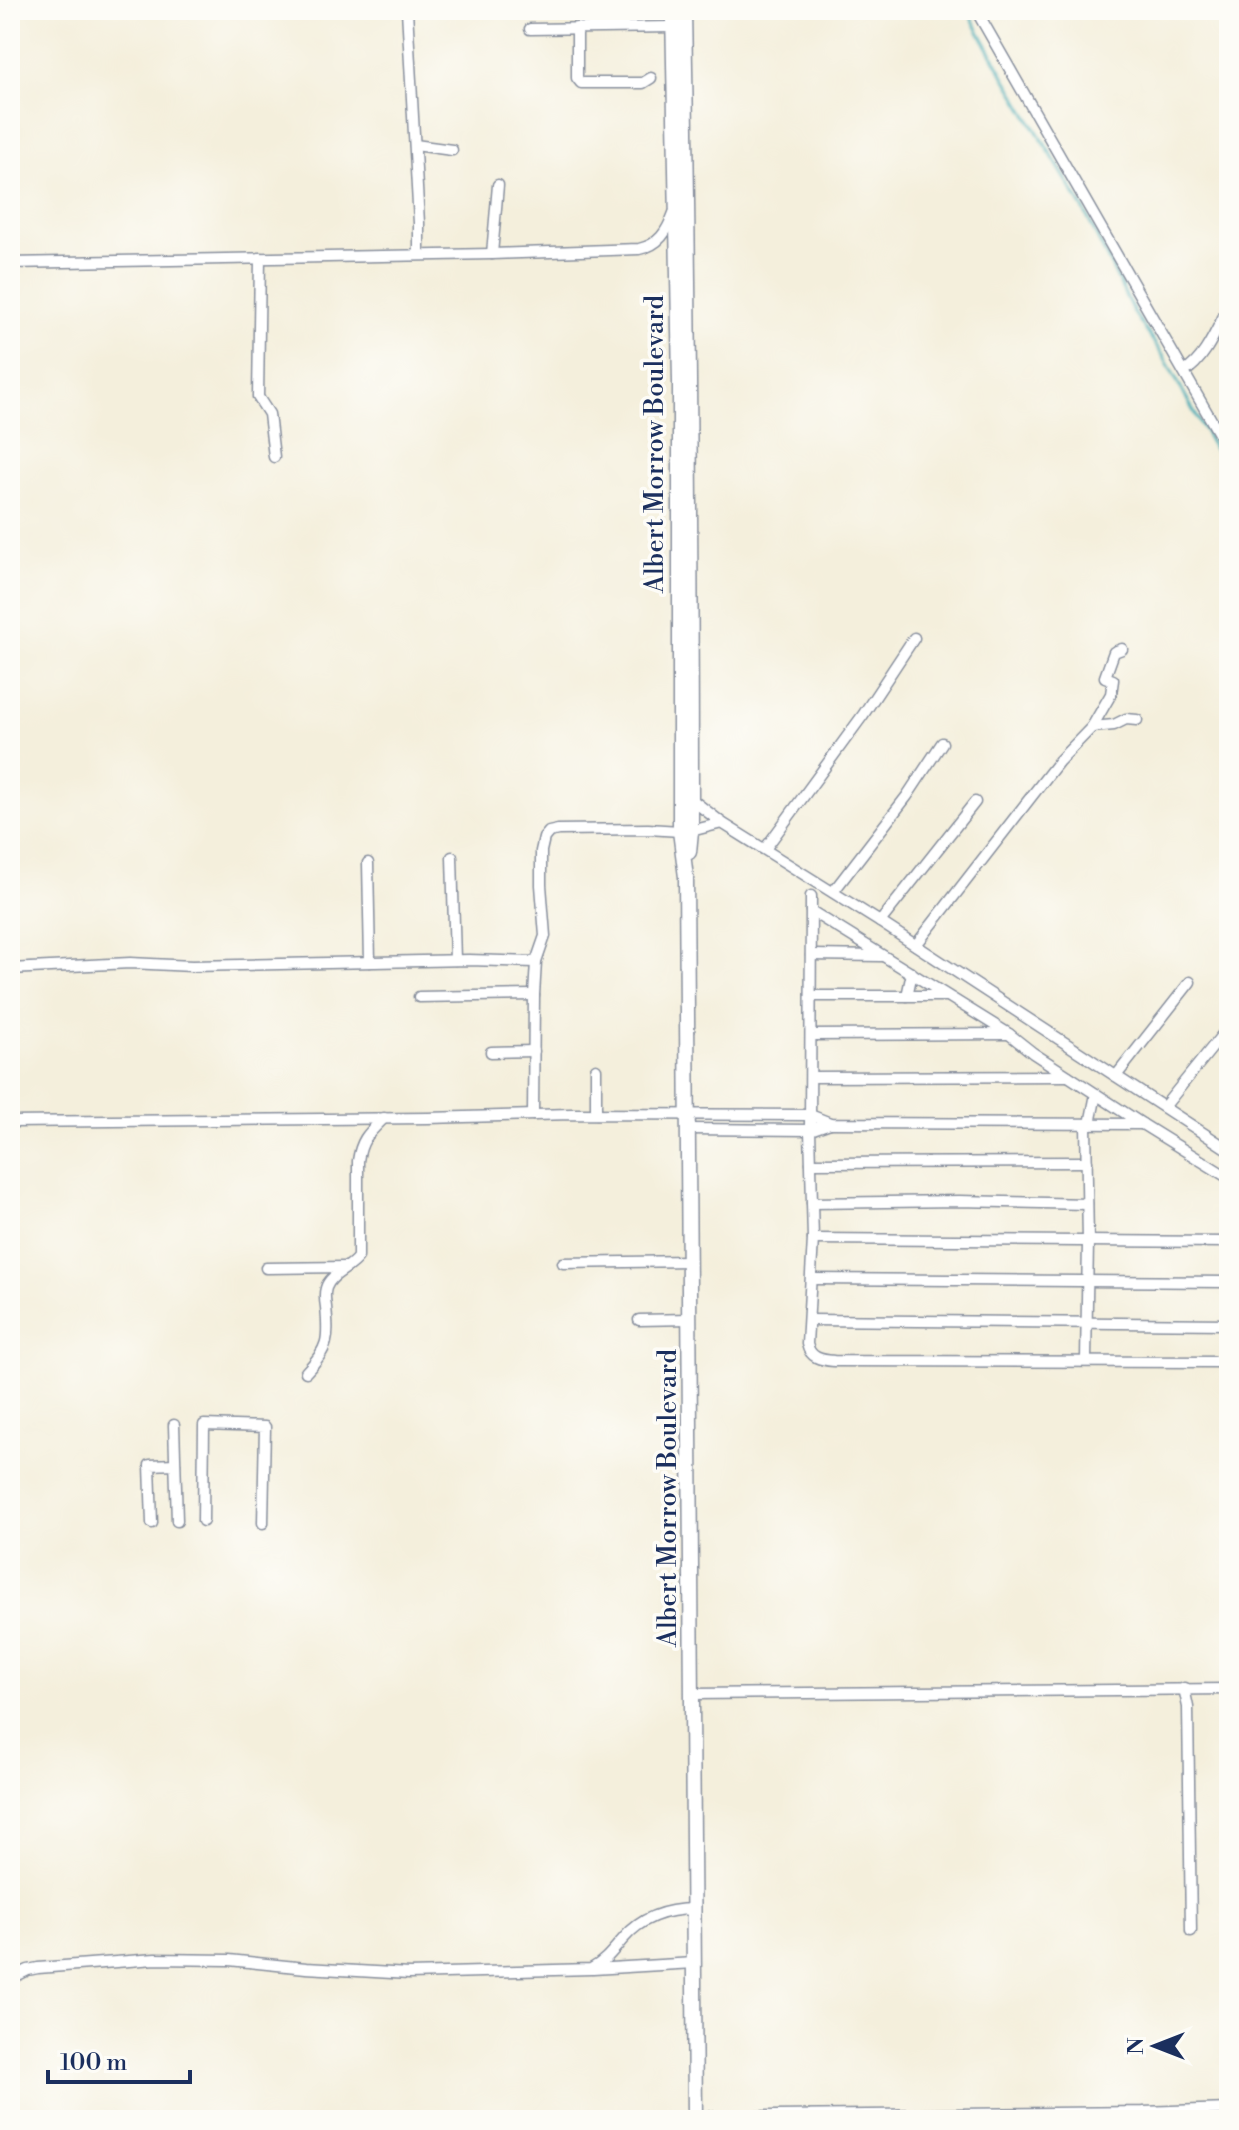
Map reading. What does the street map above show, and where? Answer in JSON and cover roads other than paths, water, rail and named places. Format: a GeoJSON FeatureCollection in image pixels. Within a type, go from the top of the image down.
{"type":"FeatureCollection","features":[{"type":"Feature","properties":{"kind":"highway","name":"Albert Morrow Boulevard"},"geometry":{"type":"LineString","coordinates":[[673,10],[686,831],[695,2118]]}},
{"type":"Feature","properties":{"kind":"highway","name":"Albert Morrow Boulevard"},"geometry":{"type":"LineString","coordinates":[[684,10],[690,381],[691,799],[686,831]]}},
{"type":"Feature","properties":{"kind":"street"},"geometry":{"type":"LineString","coordinates":[[407,10],[419,254]]}},
{"type":"Feature","properties":{"kind":"street"},"geometry":{"type":"LineString","coordinates":[[976,10],[1229,451]]}},
{"type":"Feature","properties":{"kind":"street"},"geometry":{"type":"LineString","coordinates":[[530,29],[673,27]]}},
{"type":"Feature","properties":{"kind":"street"},"geometry":{"type":"LineString","coordinates":[[577,28],[577,78],[581,83],[643,83],[651,78]]}},
{"type":"Feature","properties":{"kind":"street"},"geometry":{"type":"LineString","coordinates":[[415,145],[452,150]]}},
{"type":"Feature","properties":{"kind":"street"},"geometry":{"type":"LineString","coordinates":[[492,254],[498,185]]}},
{"type":"Feature","properties":{"kind":"street"},"geometry":{"type":"LineString","coordinates":[[10,263],[639,249],[658,241],[668,228],[677,204]]}},
{"type":"Feature","properties":{"kind":"street"},"geometry":{"type":"LineString","coordinates":[[658,241],[677,256]]}},
{"type":"Feature","properties":{"kind":"street"},"geometry":{"type":"LineString","coordinates":[[260,258],[258,397],[269,414],[274,457]]}},
{"type":"Feature","properties":{"kind":"street"},"geometry":{"type":"LineString","coordinates":[[1184,372],[1194,365],[1229,306]]}},
{"type":"Feature","properties":{"kind":"street"},"geometry":{"type":"LineString","coordinates":[[765,849],[863,715],[914,638]]}},
{"type":"Feature","properties":{"kind":"street"},"geometry":{"type":"LineString","coordinates":[[916,945],[1059,761],[1092,727],[1111,694],[1113,680],[1105,677],[1114,652],[1122,649]]}},
{"type":"Feature","properties":{"kind":"street"},"geometry":{"type":"LineString","coordinates":[[1092,727],[1114,725],[1126,719],[1137,720]]}},
{"type":"Feature","properties":{"kind":"street"},"geometry":{"type":"LineString","coordinates":[[833,892],[907,796],[942,743]]}},
{"type":"Feature","properties":{"kind":"street"},"geometry":{"type":"LineString","coordinates":[[691,799],[722,823],[916,945],[1229,1150]]}},
{"type":"Feature","properties":{"kind":"street"},"geometry":{"type":"LineString","coordinates":[[880,922],[975,802]]}},
{"type":"Feature","properties":{"kind":"street"},"geometry":{"type":"LineString","coordinates":[[533,1115],[536,962],[545,936],[541,885],[544,838],[549,832],[558,830],[686,831],[722,823]]}},
{"type":"Feature","properties":{"kind":"street"},"geometry":{"type":"LineString","coordinates":[[452,857],[455,960]]}},
{"type":"Feature","properties":{"kind":"street"},"geometry":{"type":"LineString","coordinates":[[368,863],[370,962]]}},
{"type":"Feature","properties":{"kind":"street"},"geometry":{"type":"LineString","coordinates":[[811,896],[813,1239],[808,1349],[812,1355],[824,1360],[1229,1362]]}},
{"type":"Feature","properties":{"kind":"street"},"geometry":{"type":"LineString","coordinates":[[811,911],[1009,1034],[1068,1076],[1229,1178]]}},
{"type":"Feature","properties":{"kind":"street"},"geometry":{"type":"LineString","coordinates":[[811,955],[884,956]]}},
{"type":"Feature","properties":{"kind":"street"},"geometry":{"type":"LineString","coordinates":[[10,969],[130,963],[192,966],[455,960],[536,962]]}},
{"type":"Feature","properties":{"kind":"street"},"geometry":{"type":"LineString","coordinates":[[907,996],[912,973]]}},
{"type":"Feature","properties":{"kind":"street"},"geometry":{"type":"LineString","coordinates":[[1116,1076],[1190,982]]}},
{"type":"Feature","properties":{"kind":"street"},"geometry":{"type":"LineString","coordinates":[[419,997],[534,995]]}},
{"type":"Feature","properties":{"kind":"street"},"geometry":{"type":"LineString","coordinates":[[812,996],[948,996]]}},
{"type":"Feature","properties":{"kind":"street"},"geometry":{"type":"LineString","coordinates":[[1164,1107],[1229,1030]]}},
{"type":"Feature","properties":{"kind":"street"},"geometry":{"type":"LineString","coordinates":[[811,1035],[1009,1034]]}},
{"type":"Feature","properties":{"kind":"street"},"geometry":{"type":"LineString","coordinates":[[491,1052],[534,1051]]}},
{"type":"Feature","properties":{"kind":"street"},"geometry":{"type":"LineString","coordinates":[[1030,1076],[1033,1053]]}},
{"type":"Feature","properties":{"kind":"street"},"geometry":{"type":"LineString","coordinates":[[596,1069],[596,1114]]}},
{"type":"Feature","properties":{"kind":"street"},"geometry":{"type":"LineString","coordinates":[[811,1077],[1068,1076]]}},
{"type":"Feature","properties":{"kind":"street"},"geometry":{"type":"LineString","coordinates":[[1086,1360],[1088,1124],[1096,1094]]}},
{"type":"Feature","properties":{"kind":"street"},"geometry":{"type":"LineString","coordinates":[[10,1122],[596,1114],[810,1130],[830,1123],[1142,1124]]}},
{"type":"Feature","properties":{"kind":"street"},"geometry":{"type":"LineString","coordinates":[[688,1122],[810,1115],[830,1123]]}},
{"type":"Feature","properties":{"kind":"street"},"geometry":{"type":"LineString","coordinates":[[306,1372],[323,1353],[328,1339],[326,1286],[357,1260],[360,1147],[365,1137],[384,1118]]}},
{"type":"Feature","properties":{"kind":"street"},"geometry":{"type":"LineString","coordinates":[[811,1163],[1087,1162]]}},
{"type":"Feature","properties":{"kind":"street"},"geometry":{"type":"LineString","coordinates":[[812,1203],[959,1201],[1087,1204]]}},
{"type":"Feature","properties":{"kind":"street"},"geometry":{"type":"LineString","coordinates":[[813,1239],[1229,1242]]}},
{"type":"Feature","properties":{"kind":"street"},"geometry":{"type":"LineString","coordinates":[[563,1263],[689,1261]]}},
{"type":"Feature","properties":{"kind":"street"},"geometry":{"type":"LineString","coordinates":[[266,1268],[349,1267]]}},
{"type":"Feature","properties":{"kind":"street"},"geometry":{"type":"LineString","coordinates":[[812,1279],[1229,1282]]}},
{"type":"Feature","properties":{"kind":"street"},"geometry":{"type":"LineString","coordinates":[[639,1320],[690,1319]]}},
{"type":"Feature","properties":{"kind":"street"},"geometry":{"type":"LineString","coordinates":[[809,1320],[1229,1324]]}},
{"type":"Feature","properties":{"kind":"street"},"geometry":{"type":"LineString","coordinates":[[174,1425],[177,1521]]}},
{"type":"Feature","properties":{"kind":"street"},"geometry":{"type":"LineString","coordinates":[[203,1521],[204,1425],[250,1426],[265,1427],[263,1523]]}},
{"type":"Feature","properties":{"kind":"street"},"geometry":{"type":"LineString","coordinates":[[152,1523],[150,1465],[175,1464]]}},
{"type":"Feature","properties":{"kind":"street"},"geometry":{"type":"LineString","coordinates":[[1184,1688],[1188,1707],[1191,1931]]}},
{"type":"Feature","properties":{"kind":"street"},"geometry":{"type":"LineString","coordinates":[[692,1694],[1229,1689]]}},
{"type":"Feature","properties":{"kind":"street"},"geometry":{"type":"LineString","coordinates":[[591,1969],[601,1964],[636,1924],[672,1909],[694,1909]]}},
{"type":"Feature","properties":{"kind":"street"},"geometry":{"type":"LineString","coordinates":[[10,1979],[38,1968],[155,1959],[229,1960],[409,1974],[694,1963]]}},
{"type":"Feature","properties":{"kind":"street"},"geometry":{"type":"LineString","coordinates":[[695,2118],[1180,2116],[1216,2115],[1229,2109]]}},
{"type":"Feature","properties":{"kind":"waterway"},"geometry":{"type":"LineString","coordinates":[[967,10],[1083,208],[1134,313],[1164,357],[1229,476]]}}]}
